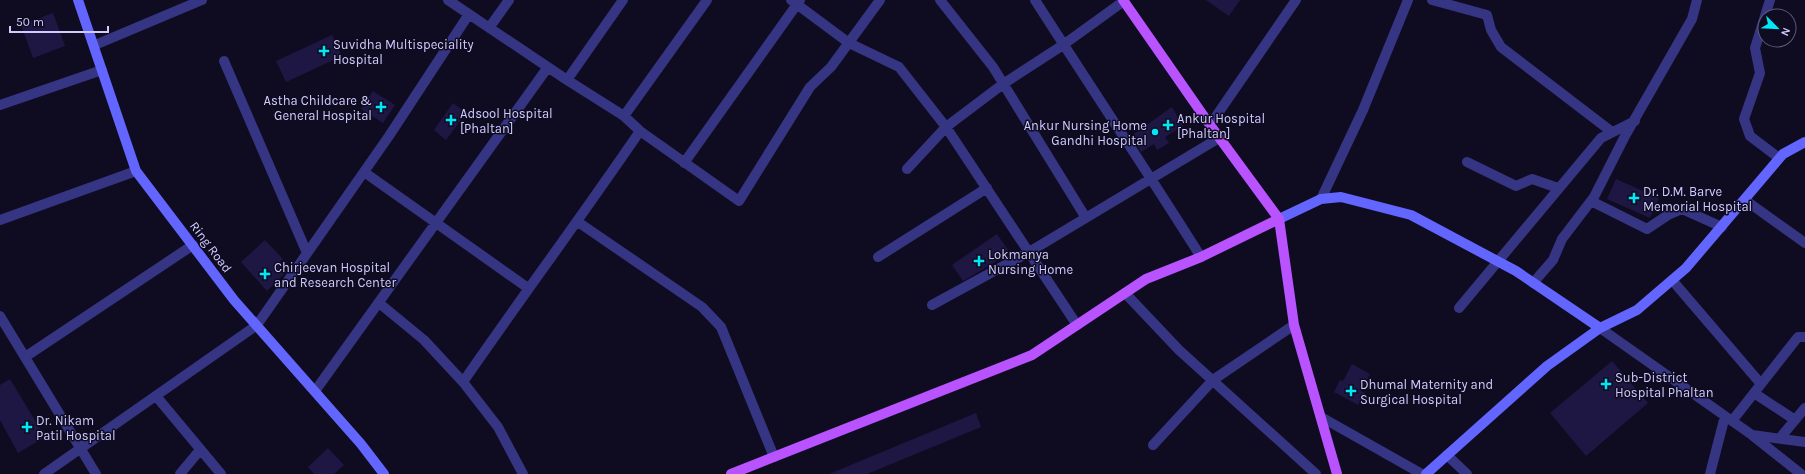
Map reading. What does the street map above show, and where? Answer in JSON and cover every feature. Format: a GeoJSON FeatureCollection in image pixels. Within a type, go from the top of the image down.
{"type":"FeatureCollection","features":[{"type":"Feature","properties":{"kind":"main road"},"geometry":{"type":"LineString","coordinates":[[1124,1],[1219,138],[1279,219],[1294,325],[1337,474]]}},
{"type":"Feature","properties":{"kind":"main road"},"geometry":{"type":"LineString","coordinates":[[731,474],[1032,355],[1146,279],[1201,257],[1279,219]]}},
{"type":"Feature","properties":{"kind":"street","name":"Ring Road"},"geometry":{"type":"LineString","coordinates":[[78,0],[95,45],[136,171],[234,300],[361,444],[384,474]]}},
{"type":"Feature","properties":{"kind":"street"},"geometry":{"type":"LineString","coordinates":[[95,45],[202,0]]}},
{"type":"Feature","properties":{"kind":"street"},"geometry":{"type":"LineString","coordinates":[[448,0],[567,80],[624,116],[640,131],[739,201],[810,87],[831,67],[880,0]]}},
{"type":"Feature","properties":{"kind":"street"},"geometry":{"type":"LineString","coordinates":[[489,28],[509,0]]}},
{"type":"Feature","properties":{"kind":"street"},"geometry":{"type":"LineString","coordinates":[[567,80],[622,0]]}},
{"type":"Feature","properties":{"kind":"street"},"geometry":{"type":"LineString","coordinates":[[624,116],[707,0]]}},
{"type":"Feature","properties":{"kind":"street"},"geometry":{"type":"LineString","coordinates":[[940,0],[993,67],[1086,218]]}},
{"type":"Feature","properties":{"kind":"street"},"geometry":{"type":"LineString","coordinates":[[1035,0],[1104,110],[1152,179],[1201,257]]}},
{"type":"Feature","properties":{"kind":"street"},"geometry":{"type":"LineString","coordinates":[[1210,125],[1296,0]]}},
{"type":"Feature","properties":{"kind":"street"},"geometry":{"type":"LineString","coordinates":[[1320,199],[1363,110],[1408,0]]}},
{"type":"Feature","properties":{"kind":"street"},"geometry":{"type":"LineString","coordinates":[[1432,0],[1487,15],[1491,30],[1501,47],[1612,132]]}},
{"type":"Feature","properties":{"kind":"street"},"geometry":{"type":"LineString","coordinates":[[1533,283],[1552,260],[1562,239],[1591,201],[1692,19],[1697,0]]}},
{"type":"Feature","properties":{"kind":"street"},"geometry":{"type":"LineString","coordinates":[[907,168],[946,127],[1003,84],[1063,45],[1124,1]]}},
{"type":"Feature","properties":{"kind":"street"},"geometry":{"type":"LineString","coordinates":[[684,163],[796,2],[849,43],[899,67],[946,127],[1077,325]]}},
{"type":"Feature","properties":{"kind":"street"},"geometry":{"type":"LineString","coordinates":[[44,474],[257,325],[364,172],[469,14]]}},
{"type":"Feature","properties":{"kind":"street"},"geometry":{"type":"LineString","coordinates":[[1757,42],[1755,48],[1760,73],[1744,119],[1750,136],[1779,158]]}},
{"type":"Feature","properties":{"kind":"street"},"geometry":{"type":"LineString","coordinates":[[224,61],[307,253]]}},
{"type":"Feature","properties":{"kind":"street"},"geometry":{"type":"LineString","coordinates":[[315,391],[380,303],[436,221],[548,67]]}},
{"type":"Feature","properties":{"kind":"street"},"geometry":{"type":"LineString","coordinates":[[0,105],[102,70]]}},
{"type":"Feature","properties":{"kind":"street"},"geometry":{"type":"LineString","coordinates":[[1459,308],[1499,262],[1558,188],[1601,138],[1635,121]]}},
{"type":"Feature","properties":{"kind":"street"},"geometry":{"type":"LineString","coordinates":[[463,382],[528,288],[578,222],[640,131]]}},
{"type":"Feature","properties":{"kind":"street"},"geometry":{"type":"LineString","coordinates":[[932,305],[1029,252],[1219,138]]}},
{"type":"Feature","properties":{"kind":"street"},"geometry":{"type":"LineString","coordinates":[[1426,474],[1547,366],[1600,328],[1637,310],[1686,268],[1779,158],[1783,154],[1805,142]]}},
{"type":"Feature","properties":{"kind":"street"},"geometry":{"type":"LineString","coordinates":[[1467,162],[1516,186],[1532,179],[1558,188]]}},
{"type":"Feature","properties":{"kind":"street"},"geometry":{"type":"LineString","coordinates":[[0,220],[136,171]]}},
{"type":"Feature","properties":{"kind":"street"},"geometry":{"type":"LineString","coordinates":[[364,172],[436,221],[528,288]]}},
{"type":"Feature","properties":{"kind":"street"},"geometry":{"type":"LineString","coordinates":[[878,257],[987,188]]}},
{"type":"Feature","properties":{"kind":"street"},"geometry":{"type":"LineString","coordinates":[[1279,219],[1320,199],[1341,197],[1411,215],[1499,262],[1533,283],[1729,418],[1801,474]]}},
{"type":"Feature","properties":{"kind":"street"},"geometry":{"type":"LineString","coordinates":[[1745,200],[1805,243]]}},
{"type":"Feature","properties":{"kind":"street"},"geometry":{"type":"LineString","coordinates":[[1591,201],[1647,229],[1668,215],[1682,209],[1722,227]]}},
{"type":"Feature","properties":{"kind":"street"},"geometry":{"type":"LineString","coordinates":[[578,222],[674,286],[702,307],[721,327],[774,457]]}},
{"type":"Feature","properties":{"kind":"street"},"geometry":{"type":"LineString","coordinates":[[25,358],[192,245]]}},
{"type":"Feature","properties":{"kind":"street"},"geometry":{"type":"LineString","coordinates":[[1672,280],[1761,384]]}},
{"type":"Feature","properties":{"kind":"street"},"geometry":{"type":"LineString","coordinates":[[1125,293],[1179,350],[1316,474]]}},
{"type":"Feature","properties":{"kind":"street"},"geometry":{"type":"LineString","coordinates":[[380,303],[424,340],[463,382],[498,427],[523,474]]}},
{"type":"Feature","properties":{"kind":"street"},"geometry":{"type":"LineString","coordinates":[[0,316],[96,474]]}},
{"type":"Feature","properties":{"kind":"street"},"geometry":{"type":"LineString","coordinates":[[1153,445],[1213,380],[1294,325]]}},
{"type":"Feature","properties":{"kind":"street"},"geometry":{"type":"LineString","coordinates":[[1710,474],[1729,418],[1754,393],[1798,337],[1805,337]]}},
{"type":"Feature","properties":{"kind":"street"},"geometry":{"type":"LineString","coordinates":[[1754,393],[1795,420]]}},
{"type":"Feature","properties":{"kind":"street"},"geometry":{"type":"LineString","coordinates":[[156,396],[200,450],[222,474]]}},
{"type":"Feature","properties":{"kind":"street"},"geometry":{"type":"LineString","coordinates":[[1780,438],[1805,408]]}},
{"type":"Feature","properties":{"kind":"street"},"geometry":{"type":"LineString","coordinates":[[1320,417],[1422,474]]}},
{"type":"Feature","properties":{"kind":"street"},"geometry":{"type":"LineString","coordinates":[[1752,435],[1805,442]]}},
{"type":"Feature","properties":{"kind":"street"},"geometry":{"type":"LineString","coordinates":[[180,474],[200,450]]}},
{"type":"Feature","properties":{"kind":"street"},"geometry":{"type":"LineString","coordinates":[[1447,456],[1467,474]]}},
{"type":"Feature","properties":{"kind":"building"},"geometry":{"type":"Polygon","coordinates":[[[1206,0],[1240,0],[1229,16],[1206,0]]]}},
{"type":"Feature","properties":{"kind":"building"},"geometry":{"type":"Polygon","coordinates":[[[53,13],[65,46],[33,58],[21,25],[53,13]]]}},
{"type":"Feature","properties":{"kind":"building"},"geometry":{"type":"Polygon","coordinates":[[[332,35],[342,56],[286,82],[276,61],[332,35]]]}},
{"type":"Feature","properties":{"kind":"building"},"geometry":{"type":"Polygon","coordinates":[[[373,91],[395,105],[383,123],[361,109],[373,91]]]}},
{"type":"Feature","properties":{"kind":"building"},"geometry":{"type":"Polygon","coordinates":[[[453,103],[466,113],[446,140],[434,130],[453,103]]]}},
{"type":"Feature","properties":{"kind":"building","name":"Ankur Nursing Home Gandhi Hospital"},"geometry":{"type":"Polygon","coordinates":[[[1172,107],[1183,126],[1165,137],[1169,143],[1157,150],[1154,144],[1141,152],[1131,136],[1172,107]]]}},
{"type":"Feature","properties":{"kind":"building"},"geometry":{"type":"Polygon","coordinates":[[[1616,179],[1659,198],[1650,218],[1607,199],[1616,179]]]}},
{"type":"Feature","properties":{"kind":"building"},"geometry":{"type":"Polygon","coordinates":[[[997,234],[1010,253],[963,281],[952,265],[997,234]]]}},
{"type":"Feature","properties":{"kind":"building"},"geometry":{"type":"Polygon","coordinates":[[[265,240],[283,259],[278,264],[286,272],[267,291],[241,262],[265,240]]]}},
{"type":"Feature","properties":{"kind":"building"},"geometry":{"type":"Polygon","coordinates":[[[1612,361],[1648,403],[1586,456],[1550,413],[1612,361]]]}},
{"type":"Feature","properties":{"kind":"building"},"geometry":{"type":"Polygon","coordinates":[[[1352,364],[1370,374],[1361,391],[1365,393],[1358,405],[1334,392],[1340,380],[1343,381],[1352,364]]]}},
{"type":"Feature","properties":{"kind":"building"},"geometry":{"type":"Polygon","coordinates":[[[10,379],[45,437],[18,453],[0,420],[0,385],[10,379]]]}},
{"type":"Feature","properties":{"kind":"building"},"geometry":{"type":"Polygon","coordinates":[[[976,413],[981,427],[867,474],[829,474],[976,413]]]}},
{"type":"Feature","properties":{"kind":"building"},"geometry":{"type":"Polygon","coordinates":[[[328,448],[344,465],[334,474],[314,474],[308,467],[328,448]]]}},
{"type":"Feature","properties":{"kind":"place","name":"Suvidha Multispeciality Hospital"},"geometry":{"type":"Point","coordinates":[324,51]}},
{"type":"Feature","properties":{"kind":"place","name":"Astha Childcare & General Hospital"},"geometry":{"type":"Point","coordinates":[381,107]}},
{"type":"Feature","properties":{"kind":"place","name":"Adsool Hospital [Phaltan]"},"geometry":{"type":"Point","coordinates":[451,120]}},
{"type":"Feature","properties":{"kind":"place","name":"Ankur Hospital [Phaltan]"},"geometry":{"type":"Point","coordinates":[1168,125]}},
{"type":"Feature","properties":{"kind":"place","name":"Ankur Nursing Home Gandhi Hospital"},"geometry":{"type":"Point","coordinates":[1155,132]}},
{"type":"Feature","properties":{"kind":"place","name":"Dr. D.M. Barve Memorial Hospital"},"geometry":{"type":"Point","coordinates":[1634,198]}},
{"type":"Feature","properties":{"kind":"place","name":"Lokmanya Nursing Home"},"geometry":{"type":"Point","coordinates":[979,261]}},
{"type":"Feature","properties":{"kind":"place","name":"Chirjeevan Hospital and Research Center"},"geometry":{"type":"Point","coordinates":[265,274]}},
{"type":"Feature","properties":{"kind":"place","name":"Sub-District Hospital Phaltan"},"geometry":{"type":"Point","coordinates":[1606,384]}},
{"type":"Feature","properties":{"kind":"place","name":"Dhumal Maternity and Surgical Hospital"},"geometry":{"type":"Point","coordinates":[1351,391]}},
{"type":"Feature","properties":{"kind":"place","name":"Dr. Nikam Patil Hospital"},"geometry":{"type":"Point","coordinates":[27,427]}}]}
